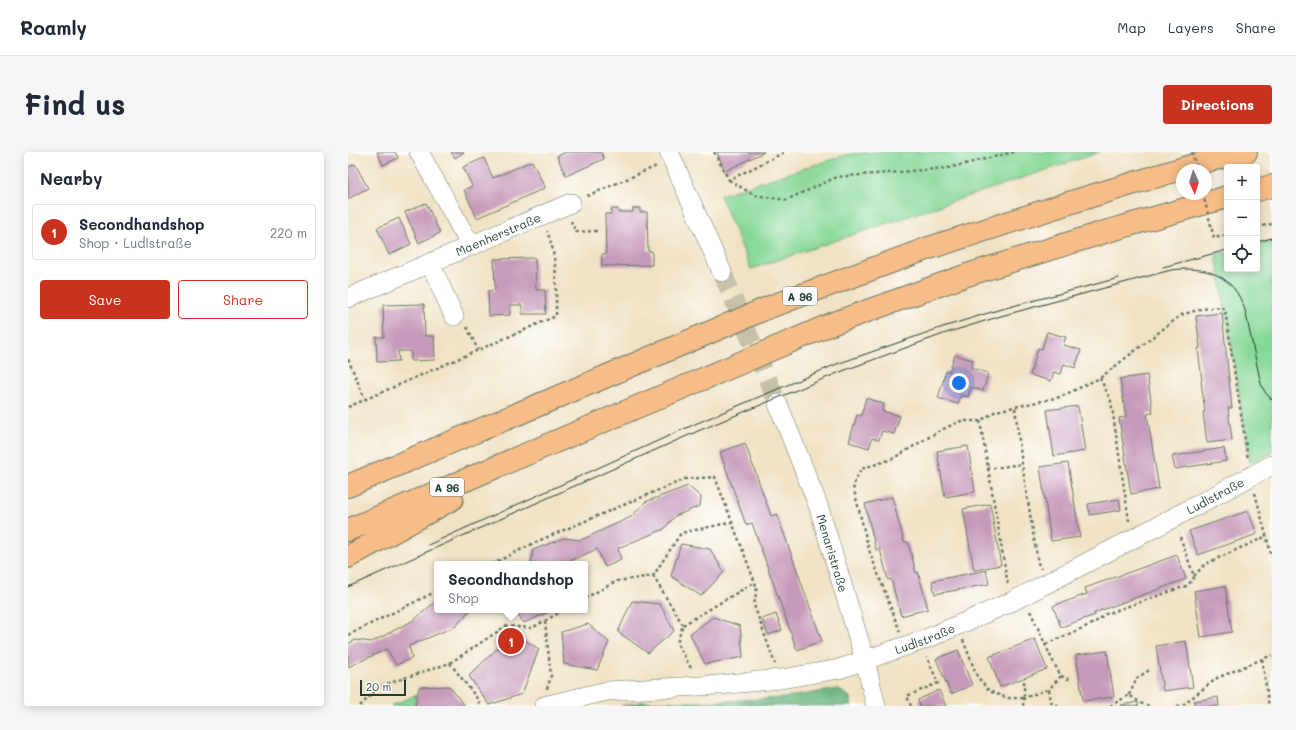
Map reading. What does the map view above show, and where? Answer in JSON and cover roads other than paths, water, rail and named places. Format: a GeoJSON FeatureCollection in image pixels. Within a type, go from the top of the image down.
{"type":"FeatureCollection","features":[{"type":"Feature","properties":{"kind":"highway","name":"A 96"},"geometry":{"type":"LineString","coordinates":[[348,486],[774,305],[926,249],[1075,201],[1210,160],[1246,152]]}},
{"type":"Feature","properties":{"kind":"highway"},"geometry":{"type":"LineString","coordinates":[[1260,189],[1272,186]]}},
{"type":"Feature","properties":{"kind":"highway","name":"A 96"},"geometry":{"type":"LineString","coordinates":[[348,530],[841,320],[967,275],[1108,231],[1224,198]]}},
{"type":"Feature","properties":{"kind":"highway"},"geometry":{"type":"LineString","coordinates":[[348,557],[546,445]]}},
{"type":"Feature","properties":{"kind":"street"},"geometry":{"type":"LineString","coordinates":[[419,152],[471,246]]}},
{"type":"Feature","properties":{"kind":"street"},"geometry":{"type":"LineString","coordinates":[[669,152],[722,272]]}},
{"type":"Feature","properties":{"kind":"street","name":"Maenherstraße"},"geometry":{"type":"LineString","coordinates":[[348,298],[568,204]]}},
{"type":"Feature","properties":{"kind":"street"},"geometry":{"type":"LineString","coordinates":[[430,263],[454,316]]}},
{"type":"Feature","properties":{"kind":"street","name":"Menaristraße"},"geometry":{"type":"LineString","coordinates":[[778,404],[818,505],[864,660],[876,706]]}},
{"type":"Feature","properties":{"kind":"street","name":"Ludlstraße"},"geometry":{"type":"LineString","coordinates":[[545,698],[607,691],[781,679],[839,670],[913,644],[1017,599],[1136,536],[1174,518],[1272,465]]}},
{"type":"Feature","properties":{"kind":"tunnel"},"geometry":{"type":"LineString","coordinates":[[722,272],[778,404]]}},
{"type":"Feature","properties":{"kind":"tram line"},"geometry":{"type":"LineString","coordinates":[[1260,241],[1272,238]]}},
{"type":"Feature","properties":{"kind":"tram line"},"geometry":{"type":"LineString","coordinates":[[1163,267],[1224,251]]}},
{"type":"Feature","properties":{"kind":"tram line"},"geometry":{"type":"LineString","coordinates":[[348,587],[698,431],[840,372],[946,333],[1001,316],[1171,270],[1184,269],[1207,271],[1226,280],[1233,288],[1240,298],[1245,310],[1261,384],[1265,392],[1272,400]]}},
{"type":"Feature","properties":{"kind":"tram line"},"geometry":{"type":"LineString","coordinates":[[428,545],[695,424],[837,364],[943,327],[998,310],[1119,278]]}},
{"type":"Feature","properties":{"kind":"place","name":"Secondhandshop"},"geometry":{"type":"Point","coordinates":[511,641]}}]}
